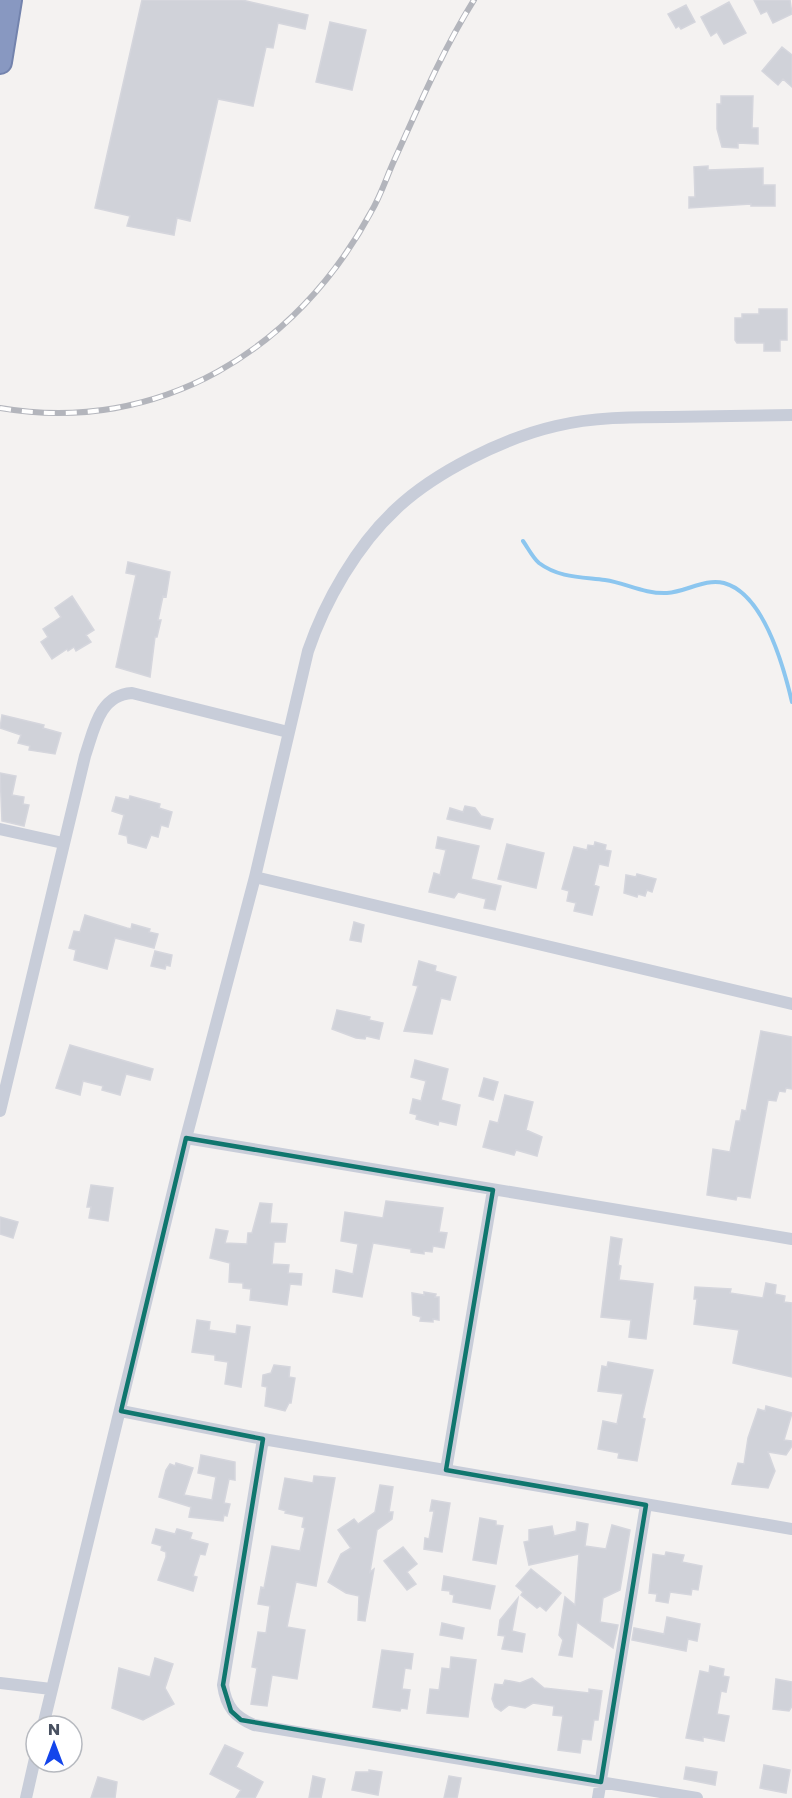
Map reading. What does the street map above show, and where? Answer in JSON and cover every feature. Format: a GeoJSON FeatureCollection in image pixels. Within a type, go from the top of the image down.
{"type":"FeatureCollection","features":[{"type":"Feature","properties":{"kind":"highway"},"geometry":{"type":"LineString","coordinates":[[0,62],[10,0]]}},
{"type":"Feature","properties":{"kind":"street"},"geometry":{"type":"LineString","coordinates":[[46,1714],[186,1138],[255,877],[308,651],[330,603],[357,556],[380,526],[418,491],[484,454],[556,426],[617,417],[792,415]]}},
{"type":"Feature","properties":{"kind":"street"},"geometry":{"type":"LineString","coordinates":[[0,1111],[85,756],[105,703],[122,694],[132,693],[288,732]]}},
{"type":"Feature","properties":{"kind":"street"},"geometry":{"type":"LineString","coordinates":[[0,829],[63,843]]}},
{"type":"Feature","properties":{"kind":"street"},"geometry":{"type":"LineString","coordinates":[[255,877],[792,1004]]}},
{"type":"Feature","properties":{"kind":"street"},"geometry":{"type":"LineString","coordinates":[[186,1138],[792,1239]]}},
{"type":"Feature","properties":{"kind":"street"},"geometry":{"type":"LineString","coordinates":[[446,1470],[493,1190]]}},
{"type":"Feature","properties":{"kind":"street"},"geometry":{"type":"LineString","coordinates":[[121,1411],[264,1439],[792,1529]]}},
{"type":"Feature","properties":{"kind":"street"},"geometry":{"type":"LineString","coordinates":[[264,1439],[223,1685],[225,1698],[231,1711],[241,1720],[254,1725],[697,1798]]}},
{"type":"Feature","properties":{"kind":"street"},"geometry":{"type":"LineString","coordinates":[[598,1798],[646,1505]]}},
{"type":"Feature","properties":{"kind":"street"},"geometry":{"type":"LineString","coordinates":[[0,1683],[51,1689]]}},
{"type":"Feature","properties":{"kind":"street"},"geometry":{"type":"LineString","coordinates":[[26,1798],[31,1774]]}},
{"type":"Feature","properties":{"kind":"highlighted area"},"geometry":{"type":"Polygon","coordinates":[[[186,1138],[493,1190],[446,1470],[646,1505],[601,1782],[241,1720],[231,1711],[223,1685],[263,1439],[121,1411],[186,1138]]]}},
{"type":"Feature","properties":{"kind":"building"},"geometry":{"type":"Polygon","coordinates":[[[142,0],[242,0],[308,15],[305,29],[278,23],[273,48],[266,47],[253,106],[218,99],[190,221],[177,218],[174,235],[127,226],[130,216],[95,208],[142,0]]]}},
{"type":"Feature","properties":{"kind":"building"},"geometry":{"type":"Polygon","coordinates":[[[754,0],[790,0],[792,14],[773,23],[767,11],[761,14],[754,0]]]}},
{"type":"Feature","properties":{"kind":"building"},"geometry":{"type":"Polygon","coordinates":[[[729,2],[746,33],[724,44],[717,32],[711,36],[701,17],[729,2]]]}},
{"type":"Feature","properties":{"kind":"building"},"geometry":{"type":"Polygon","coordinates":[[[686,5],[695,22],[681,29],[679,26],[676,28],[668,14],[686,5]]]}},
{"type":"Feature","properties":{"kind":"building"},"geometry":{"type":"Polygon","coordinates":[[[330,22],[366,30],[352,90],[316,82],[330,22]]]}},
{"type":"Feature","properties":{"kind":"building"},"geometry":{"type":"Polygon","coordinates":[[[782,47],[792,55],[792,87],[783,79],[778,85],[762,71],[782,47]]]}},
{"type":"Feature","properties":{"kind":"building"},"geometry":{"type":"Polygon","coordinates":[[[721,96],[753,96],[752,128],[758,128],[758,144],[738,143],[738,148],[722,147],[717,129],[717,104],[721,104],[721,96]]]}},
{"type":"Feature","properties":{"kind":"building"},"geometry":{"type":"Polygon","coordinates":[[[708,166],[708,170],[763,168],[763,185],[775,185],[775,206],[751,206],[751,204],[689,208],[689,197],[695,197],[694,167],[708,166]]]}},
{"type":"Feature","properties":{"kind":"building"},"geometry":{"type":"Polygon","coordinates":[[[759,309],[787,309],[787,340],[780,340],[780,351],[764,351],[764,343],[737,343],[735,340],[735,318],[742,318],[742,314],[759,314],[759,309]]]}},
{"type":"Feature","properties":{"kind":"building"},"geometry":{"type":"Polygon","coordinates":[[[128,562],[170,572],[166,597],[163,596],[158,620],[161,620],[157,637],[155,637],[150,677],[116,667],[136,575],[126,573],[128,562]]]}},
{"type":"Feature","properties":{"kind":"building"},"geometry":{"type":"Polygon","coordinates":[[[72,596],[94,630],[86,635],[91,642],[76,651],[74,647],[68,651],[67,649],[52,659],[41,642],[48,637],[43,629],[61,617],[55,608],[72,596]]]}},
{"type":"Feature","properties":{"kind":"building"},"geometry":{"type":"Polygon","coordinates":[[[2,715],[44,725],[43,728],[61,733],[55,754],[29,750],[30,746],[18,743],[21,735],[0,728],[2,715]]]}},
{"type":"Feature","properties":{"kind":"building"},"geometry":{"type":"Polygon","coordinates":[[[0,773],[16,776],[12,795],[24,797],[23,804],[29,805],[24,826],[2,821],[0,773]]]}},
{"type":"Feature","properties":{"kind":"building"},"geometry":{"type":"Polygon","coordinates":[[[130,796],[160,804],[159,808],[172,812],[168,827],[161,825],[158,837],[151,835],[146,848],[128,843],[127,836],[119,834],[124,815],[112,811],[116,797],[129,800],[130,796]]]}},
{"type":"Feature","properties":{"kind":"building"},"geometry":{"type":"Polygon","coordinates":[[[465,806],[475,808],[481,816],[493,819],[490,829],[447,819],[450,808],[463,812],[465,806]]]}},
{"type":"Feature","properties":{"kind":"building"},"geometry":{"type":"Polygon","coordinates":[[[438,837],[479,846],[471,879],[501,886],[495,910],[484,908],[486,899],[458,892],[454,898],[429,892],[434,873],[440,875],[446,850],[436,848],[438,837]]]}},
{"type":"Feature","properties":{"kind":"building"},"geometry":{"type":"Polygon","coordinates":[[[595,842],[606,845],[605,850],[611,851],[608,866],[599,864],[594,885],[599,887],[592,915],[574,911],[576,903],[567,901],[569,891],[562,889],[574,847],[587,850],[588,845],[594,846],[595,842]]]}},
{"type":"Feature","properties":{"kind":"building"},"geometry":{"type":"Polygon","coordinates":[[[507,844],[544,853],[536,888],[498,879],[507,844]]]}},
{"type":"Feature","properties":{"kind":"building"},"geometry":{"type":"Polygon","coordinates":[[[637,874],[656,879],[652,892],[647,890],[645,896],[638,894],[637,897],[624,893],[626,875],[636,877],[637,874]]]}},
{"type":"Feature","properties":{"kind":"building"},"geometry":{"type":"Polygon","coordinates":[[[85,915],[131,929],[132,924],[150,929],[149,932],[158,934],[154,948],[115,938],[107,969],[74,960],[76,950],[69,948],[74,931],[80,932],[85,915]]]}},
{"type":"Feature","properties":{"kind":"building"},"geometry":{"type":"Polygon","coordinates":[[[354,922],[364,925],[361,942],[350,940],[354,922]]]}},
{"type":"Feature","properties":{"kind":"building"},"geometry":{"type":"Polygon","coordinates":[[[155,951],[172,955],[170,966],[166,965],[165,969],[151,966],[155,951]]]}},
{"type":"Feature","properties":{"kind":"building"},"geometry":{"type":"Polygon","coordinates":[[[419,961],[436,966],[435,971],[456,977],[450,1000],[441,998],[432,1034],[404,1031],[418,986],[413,985],[419,961]]]}},
{"type":"Feature","properties":{"kind":"building"},"geometry":{"type":"Polygon","coordinates":[[[337,1010],[370,1017],[369,1020],[383,1023],[379,1039],[366,1036],[365,1039],[356,1038],[332,1029],[337,1010]]]}},
{"type":"Feature","properties":{"kind":"building"},"geometry":{"type":"Polygon","coordinates":[[[761,1031],[792,1037],[792,1089],[786,1088],[785,1092],[779,1091],[776,1101],[768,1100],[750,1198],[737,1196],[736,1200],[707,1195],[713,1149],[730,1152],[736,1121],[740,1121],[742,1110],[746,1111],[761,1031]]]}},
{"type":"Feature","properties":{"kind":"building"},"geometry":{"type":"Polygon","coordinates":[[[70,1045],[153,1069],[150,1080],[126,1074],[120,1095],[102,1090],[103,1086],[83,1081],[80,1095],[56,1088],[70,1045]]]}},
{"type":"Feature","properties":{"kind":"building"},"geometry":{"type":"Polygon","coordinates":[[[415,1060],[448,1069],[441,1100],[460,1105],[456,1125],[439,1121],[438,1125],[416,1119],[417,1115],[410,1113],[413,1099],[421,1101],[426,1081],[411,1077],[415,1060]]]}},
{"type":"Feature","properties":{"kind":"building"},"geometry":{"type":"Polygon","coordinates":[[[484,1078],[498,1082],[493,1100],[479,1096],[484,1078]]]}},
{"type":"Feature","properties":{"kind":"building"},"geometry":{"type":"Polygon","coordinates":[[[505,1095],[533,1102],[526,1130],[542,1137],[537,1156],[516,1150],[514,1155],[483,1147],[490,1121],[498,1123],[505,1095]]]}},
{"type":"Feature","properties":{"kind":"building"},"geometry":{"type":"Polygon","coordinates":[[[91,1185],[113,1188],[108,1221],[89,1218],[91,1207],[87,1207],[91,1185]]]}},
{"type":"Feature","properties":{"kind":"building"},"geometry":{"type":"Polygon","coordinates":[[[386,1201],[443,1208],[439,1232],[447,1233],[444,1248],[433,1246],[432,1252],[424,1251],[424,1254],[411,1252],[411,1249],[373,1243],[362,1297],[333,1292],[336,1270],[353,1274],[358,1244],[341,1241],[345,1212],[383,1218],[386,1201]]]}},
{"type":"Feature","properties":{"kind":"building"},"geometry":{"type":"Polygon","coordinates":[[[260,1203],[272,1204],[270,1223],[287,1224],[285,1242],[274,1242],[272,1264],[289,1265],[288,1273],[302,1274],[301,1285],[290,1284],[287,1305],[250,1300],[251,1289],[243,1288],[243,1283],[229,1282],[230,1263],[210,1258],[216,1229],[228,1231],[225,1243],[247,1244],[248,1233],[252,1233],[260,1203]]]}},
{"type":"Feature","properties":{"kind":"building"},"geometry":{"type":"Polygon","coordinates":[[[0,1217],[18,1222],[13,1238],[0,1234],[0,1217]]]}},
{"type":"Feature","properties":{"kind":"building"},"geometry":{"type":"Polygon","coordinates":[[[611,1237],[622,1239],[618,1265],[621,1266],[619,1280],[653,1284],[646,1339],[629,1337],[631,1320],[601,1317],[611,1237]]]}},
{"type":"Feature","properties":{"kind":"building"},"geometry":{"type":"Polygon","coordinates":[[[766,1283],[776,1285],[775,1294],[785,1296],[784,1302],[792,1303],[792,1377],[733,1363],[739,1330],[694,1324],[697,1299],[694,1299],[695,1287],[731,1289],[730,1293],[763,1298],[766,1283]]]}},
{"type":"Feature","properties":{"kind":"building"},"geometry":{"type":"Polygon","coordinates":[[[424,1292],[436,1294],[435,1297],[439,1297],[439,1320],[420,1321],[421,1317],[413,1315],[412,1293],[424,1295],[424,1292]]]}},
{"type":"Feature","properties":{"kind":"building"},"geometry":{"type":"Polygon","coordinates":[[[197,1320],[210,1322],[209,1330],[236,1334],[237,1325],[250,1327],[241,1387],[225,1384],[228,1362],[215,1360],[215,1355],[192,1352],[197,1320]]]}},
{"type":"Feature","properties":{"kind":"building"},"geometry":{"type":"Polygon","coordinates":[[[608,1362],[653,1370],[642,1418],[645,1419],[637,1461],[618,1458],[619,1453],[598,1449],[603,1421],[617,1424],[623,1394],[598,1391],[602,1366],[607,1367],[608,1362]]]}},
{"type":"Feature","properties":{"kind":"building"},"geometry":{"type":"Polygon","coordinates":[[[274,1365],[290,1367],[289,1377],[295,1378],[291,1403],[285,1411],[265,1406],[267,1387],[262,1386],[263,1375],[271,1373],[274,1365]]]}},
{"type":"Feature","properties":{"kind":"building"},"geometry":{"type":"Polygon","coordinates":[[[766,1406],[792,1413],[784,1440],[792,1441],[792,1446],[786,1455],[768,1452],[775,1471],[768,1488],[732,1484],[738,1463],[744,1464],[748,1438],[758,1409],[765,1411],[766,1406]]]}},
{"type":"Feature","properties":{"kind":"building"},"geometry":{"type":"Polygon","coordinates":[[[201,1455],[235,1462],[235,1480],[229,1479],[224,1503],[230,1504],[223,1521],[189,1517],[191,1507],[159,1497],[166,1470],[170,1464],[175,1466],[176,1463],[193,1468],[184,1495],[212,1500],[216,1477],[198,1473],[201,1455]]]}},
{"type":"Feature","properties":{"kind":"building"},"geometry":{"type":"Polygon","coordinates":[[[314,1476],[335,1478],[316,1586],[296,1582],[287,1627],[305,1630],[297,1679],[272,1675],[267,1706],[251,1704],[257,1668],[252,1667],[258,1632],[266,1633],[270,1606],[258,1604],[261,1587],[264,1588],[272,1546],[300,1551],[305,1528],[302,1527],[304,1517],[285,1513],[286,1511],[279,1509],[285,1478],[313,1483],[314,1476]]]}},
{"type":"Feature","properties":{"kind":"building"},"geometry":{"type":"Polygon","coordinates":[[[380,1485],[393,1487],[389,1512],[393,1512],[392,1519],[377,1530],[370,1572],[374,1569],[365,1621],[358,1620],[359,1596],[346,1593],[328,1582],[341,1554],[351,1548],[338,1530],[354,1519],[358,1524],[375,1512],[380,1485]]]}},
{"type":"Feature","properties":{"kind":"building"},"geometry":{"type":"Polygon","coordinates":[[[432,1500],[450,1503],[442,1552],[424,1549],[425,1538],[429,1539],[434,1511],[430,1511],[432,1500]]]}},
{"type":"Feature","properties":{"kind":"building"},"geometry":{"type":"Polygon","coordinates":[[[480,1518],[496,1521],[496,1525],[503,1526],[496,1564],[473,1560],[480,1518]]]}},
{"type":"Feature","properties":{"kind":"building"},"geometry":{"type":"Polygon","coordinates":[[[577,1522],[588,1524],[585,1546],[606,1549],[612,1525],[630,1530],[620,1590],[603,1598],[600,1622],[618,1625],[613,1648],[577,1622],[572,1657],[559,1655],[563,1640],[559,1635],[565,1597],[575,1605],[579,1554],[529,1565],[524,1542],[529,1541],[529,1530],[552,1526],[554,1536],[576,1531],[577,1522]]]}},
{"type":"Feature","properties":{"kind":"building"},"geometry":{"type":"Polygon","coordinates":[[[156,1529],[175,1534],[177,1529],[192,1533],[190,1539],[208,1544],[205,1555],[200,1554],[193,1576],[197,1577],[193,1591],[158,1580],[166,1552],[161,1550],[162,1546],[152,1543],[156,1529]]]}},
{"type":"Feature","properties":{"kind":"building"},"geometry":{"type":"Polygon","coordinates":[[[403,1547],[417,1564],[407,1572],[416,1584],[407,1590],[384,1561],[403,1547]]]}},
{"type":"Feature","properties":{"kind":"building"},"geometry":{"type":"Polygon","coordinates":[[[666,1552],[684,1555],[682,1562],[702,1566],[698,1590],[692,1589],[691,1595],[670,1592],[668,1603],[656,1601],[657,1594],[649,1593],[653,1554],[665,1556],[666,1552]]]}},
{"type":"Feature","properties":{"kind":"building"},"geometry":{"type":"Polygon","coordinates":[[[531,1569],[561,1593],[546,1611],[540,1606],[537,1608],[521,1595],[523,1592],[516,1586],[531,1569]]]}},
{"type":"Feature","properties":{"kind":"building"},"geometry":{"type":"Polygon","coordinates":[[[444,1576],[495,1586],[490,1609],[453,1602],[454,1595],[450,1594],[450,1591],[442,1590],[444,1576]]]}},
{"type":"Feature","properties":{"kind":"building"},"geometry":{"type":"Polygon","coordinates":[[[518,1598],[512,1631],[525,1634],[522,1652],[502,1649],[505,1636],[498,1635],[500,1620],[518,1598]]]}},
{"type":"Feature","properties":{"kind":"building"},"geometry":{"type":"Polygon","coordinates":[[[667,1617],[700,1624],[697,1641],[688,1639],[686,1651],[632,1640],[634,1628],[664,1634],[667,1617]]]}},
{"type":"Feature","properties":{"kind":"building"},"geometry":{"type":"Polygon","coordinates":[[[442,1623],[464,1628],[462,1639],[440,1635],[442,1623]]]}},
{"type":"Feature","properties":{"kind":"building"},"geometry":{"type":"Polygon","coordinates":[[[382,1650],[413,1654],[411,1669],[405,1668],[402,1689],[410,1690],[407,1709],[401,1708],[400,1711],[373,1707],[382,1650]]]}},
{"type":"Feature","properties":{"kind":"building"},"geometry":{"type":"Polygon","coordinates":[[[451,1657],[476,1660],[468,1717],[427,1713],[430,1689],[439,1690],[442,1668],[450,1669],[451,1657]]]}},
{"type":"Feature","properties":{"kind":"building"},"geometry":{"type":"Polygon","coordinates":[[[155,1658],[173,1664],[165,1688],[174,1704],[143,1720],[112,1708],[119,1668],[150,1677],[155,1658]]]}},
{"type":"Feature","properties":{"kind":"building"},"geometry":{"type":"Polygon","coordinates":[[[710,1666],[724,1669],[723,1676],[729,1677],[726,1692],[721,1691],[717,1714],[729,1716],[724,1741],[703,1737],[703,1741],[686,1738],[700,1671],[709,1673],[710,1666]]]}},
{"type":"Feature","properties":{"kind":"building"},"geometry":{"type":"Polygon","coordinates":[[[532,1678],[544,1688],[589,1693],[589,1689],[602,1691],[598,1720],[594,1720],[591,1740],[582,1739],[580,1753],[558,1750],[563,1716],[553,1715],[554,1706],[533,1703],[525,1708],[509,1705],[501,1711],[495,1707],[492,1699],[495,1684],[503,1685],[505,1680],[520,1683],[532,1678]]]}},
{"type":"Feature","properties":{"kind":"building"},"geometry":{"type":"Polygon","coordinates":[[[776,1679],[792,1682],[792,1706],[789,1711],[773,1709],[776,1679]]]}},
{"type":"Feature","properties":{"kind":"building"},"geometry":{"type":"Polygon","coordinates":[[[225,1745],[243,1753],[236,1767],[263,1782],[255,1798],[236,1798],[241,1790],[210,1774],[225,1745]]]}},
{"type":"Feature","properties":{"kind":"building"},"geometry":{"type":"Polygon","coordinates":[[[764,1765],[790,1770],[786,1793],[760,1788],[764,1765]]]}},
{"type":"Feature","properties":{"kind":"building"},"geometry":{"type":"Polygon","coordinates":[[[686,1767],[717,1772],[715,1785],[684,1779],[686,1767]]]}},
{"type":"Feature","properties":{"kind":"building"},"geometry":{"type":"Polygon","coordinates":[[[369,1770],[382,1772],[378,1795],[352,1790],[356,1772],[369,1772],[369,1770]]]}},
{"type":"Feature","properties":{"kind":"building"},"geometry":{"type":"Polygon","coordinates":[[[313,1776],[325,1779],[321,1798],[309,1798],[313,1776]]]}},
{"type":"Feature","properties":{"kind":"building"},"geometry":{"type":"Polygon","coordinates":[[[449,1776],[461,1778],[457,1798],[444,1798],[449,1776]]]}},
{"type":"Feature","properties":{"kind":"building"},"geometry":{"type":"Polygon","coordinates":[[[98,1777],[117,1782],[115,1798],[91,1798],[98,1777]]]}},
{"type":"Feature","properties":{"kind":"waterway"},"geometry":{"type":"LineString","coordinates":[[523,541],[539,563],[563,574],[613,581],[659,593],[674,592],[710,582],[724,583],[738,590],[750,601],[770,634],[778,652],[792,702]]}},
{"type":"Feature","properties":{"kind":"railway"},"geometry":{"type":"LineString","coordinates":[[0,408],[59,413],[115,408],[168,394],[217,372],[263,342],[304,305],[340,261],[371,212],[431,80],[474,0]]}}]}
